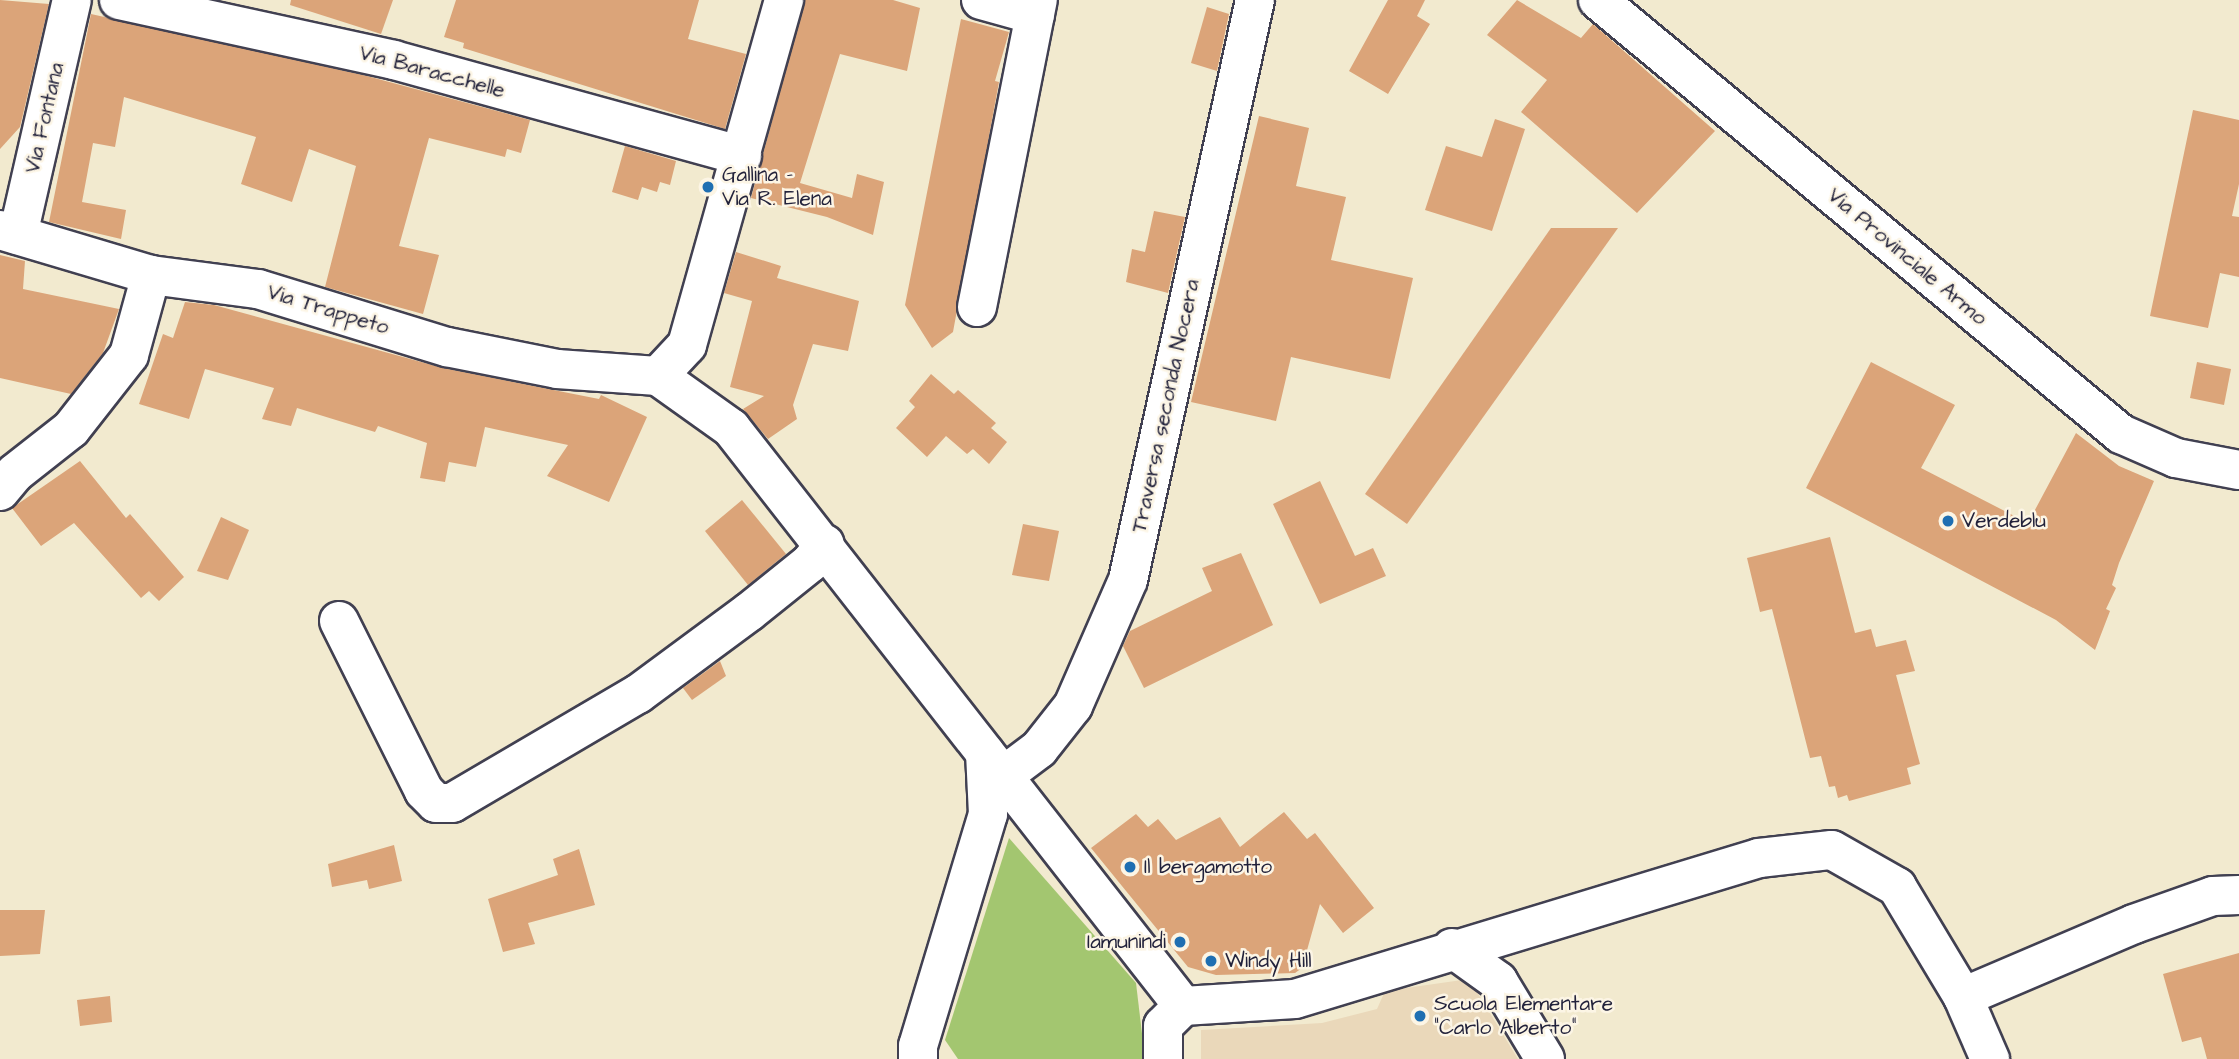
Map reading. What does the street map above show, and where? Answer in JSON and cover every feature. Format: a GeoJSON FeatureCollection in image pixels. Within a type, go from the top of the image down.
{"type":"FeatureCollection","features":[{"type":"Feature","properties":{"kind":"street","name":"Via Fontana"},"geometry":{"type":"LineString","coordinates":[[9,233],[72,0]]}},
{"type":"Feature","properties":{"kind":"street","name":"Via Baracchelle"},"geometry":{"type":"LineString","coordinates":[[119,0],[394,60],[742,156]]}},
{"type":"Feature","properties":{"kind":"street"},"geometry":{"type":"LineString","coordinates":[[784,0],[687,345],[658,376],[731,428],[825,544],[1183,1006]]}},
{"type":"Feature","properties":{"kind":"street"},"geometry":{"type":"LineString","coordinates":[[977,307],[1037,8],[981,0]]}},
{"type":"Feature","properties":{"kind":"street","name":"Traversa seconda Nocera"},"geometry":{"type":"LineString","coordinates":[[994,765],[1039,749],[1073,706],[1128,580],[1255,0]]}},
{"type":"Feature","properties":{"kind":"street","name":"Via Provinciale Armo"},"geometry":{"type":"LineString","coordinates":[[1598,0],[2121,434],[2176,458],[2239,470]]}},
{"type":"Feature","properties":{"kind":"street","name":"Via Trappeto"},"geometry":{"type":"LineString","coordinates":[[9,233],[151,275],[258,289],[483,354],[557,369],[658,376]]}},
{"type":"Feature","properties":{"kind":"street"},"geometry":{"type":"LineString","coordinates":[[0,491],[15,473],[71,429],[129,355],[151,275]]}},
{"type":"Feature","properties":{"kind":"street"},"geometry":{"type":"LineString","coordinates":[[339,621],[424,791],[436,803],[452,803],[638,694],[810,563],[825,544]]}},
{"type":"Feature","properties":{"kind":"street"},"geometry":{"type":"LineString","coordinates":[[918,1059],[918,1045],[988,814],[994,765]]}},
{"type":"Feature","properties":{"kind":"street"},"geometry":{"type":"LineString","coordinates":[[1163,1059],[1163,1026],[1183,1006],[1295,999],[1451,948],[1759,858],[1832,850],[1897,887],[1964,997],[1990,1059]]}},
{"type":"Feature","properties":{"kind":"street"},"geometry":{"type":"LineString","coordinates":[[1964,997],[2134,924],[2213,896],[2239,895]]}},
{"type":"Feature","properties":{"kind":"street"},"geometry":{"type":"LineString","coordinates":[[1451,948],[1498,981],[1545,1059]]}},
{"type":"Feature","properties":{"kind":"shaded area","name":"Scuola Elementare \"Carlo Alberto\""},"geometry":{"type":"Polygon","coordinates":[[[1469,979],[1518,1059],[1201,1059],[1201,1030],[1322,1023],[1377,1009],[1385,991],[1469,979]]]}},
{"type":"Feature","properties":{"kind":"green space"},"geometry":{"type":"Polygon","coordinates":[[[1009,838],[1136,983],[1145,1059],[958,1059],[945,1040],[1009,838]]]}},
{"type":"Feature","properties":{"kind":"building"},"geometry":{"type":"Polygon","coordinates":[[[0,0],[49,4],[20,127],[0,149],[0,0]]]}},
{"type":"Feature","properties":{"kind":"building"},"geometry":{"type":"Polygon","coordinates":[[[291,0],[393,0],[381,34],[290,5],[291,0]]]}},
{"type":"Feature","properties":{"kind":"building"},"geometry":{"type":"Polygon","coordinates":[[[456,0],[699,0],[688,39],[746,54],[725,129],[463,48],[464,43],[444,37],[456,0]]]}},
{"type":"Feature","properties":{"kind":"building"},"geometry":{"type":"Polygon","coordinates":[[[805,0],[893,0],[920,8],[907,71],[840,54],[800,183],[852,198],[857,174],[884,182],[873,235],[827,217],[751,198],[805,0]]]}},
{"type":"Feature","properties":{"kind":"building"},"geometry":{"type":"Polygon","coordinates":[[[1388,0],[1425,0],[1417,16],[1430,24],[1388,94],[1349,71],[1388,0]]]}},
{"type":"Feature","properties":{"kind":"building"},"geometry":{"type":"Polygon","coordinates":[[[1517,0],[1581,38],[1593,24],[1715,131],[1637,213],[1521,112],[1547,80],[1487,35],[1517,0]]]}},
{"type":"Feature","properties":{"kind":"building"},"geometry":{"type":"Polygon","coordinates":[[[1207,7],[1229,14],[1217,71],[1191,63],[1207,7]]]}},
{"type":"Feature","properties":{"kind":"building"},"geometry":{"type":"Polygon","coordinates":[[[91,14],[367,76],[530,120],[521,153],[507,149],[505,157],[429,138],[399,246],[439,255],[423,314],[325,287],[356,166],[309,149],[292,202],[241,184],[256,137],[124,97],[115,147],[93,143],[82,202],[126,210],[121,239],[49,222],[91,14]]]}},
{"type":"Feature","properties":{"kind":"building"},"geometry":{"type":"Polygon","coordinates":[[[961,19],[1009,32],[995,81],[999,82],[953,332],[932,348],[905,305],[961,19]]]}},
{"type":"Feature","properties":{"kind":"building"},"geometry":{"type":"Polygon","coordinates":[[[2193,110],[2239,120],[2239,184],[2232,216],[2239,217],[2239,277],[2220,273],[2208,328],[2150,316],[2193,110]]]}},
{"type":"Feature","properties":{"kind":"building"},"geometry":{"type":"Polygon","coordinates":[[[1259,116],[1309,128],[1296,186],[1346,197],[1331,260],[1413,278],[1390,379],[1291,357],[1276,421],[1191,402],[1259,116]]]}},
{"type":"Feature","properties":{"kind":"building"},"geometry":{"type":"Polygon","coordinates":[[[1495,119],[1525,129],[1492,231],[1425,210],[1446,146],[1482,157],[1495,119]]]}},
{"type":"Feature","properties":{"kind":"building"},"geometry":{"type":"Polygon","coordinates":[[[625,146],[676,161],[670,185],[660,182],[657,192],[642,187],[638,200],[612,192],[625,146]]]}},
{"type":"Feature","properties":{"kind":"building"},"geometry":{"type":"Polygon","coordinates":[[[1154,211],[1185,217],[1168,293],[1126,282],[1132,249],[1145,252],[1154,211]]]}},
{"type":"Feature","properties":{"kind":"building"},"geometry":{"type":"Polygon","coordinates":[[[1551,228],[1618,228],[1407,524],[1365,494],[1551,228]]]}},
{"type":"Feature","properties":{"kind":"building"},"geometry":{"type":"Polygon","coordinates":[[[736,252],[781,266],[777,278],[859,301],[848,351],[813,344],[793,405],[797,419],[768,439],[743,409],[764,396],[730,387],[752,301],[724,293],[736,252]]]}},
{"type":"Feature","properties":{"kind":"building"},"geometry":{"type":"Polygon","coordinates":[[[0,255],[25,261],[23,289],[119,309],[103,353],[71,394],[0,378],[0,255]]]}},
{"type":"Feature","properties":{"kind":"building"},"geometry":{"type":"Polygon","coordinates":[[[185,302],[214,305],[443,368],[599,399],[601,395],[647,417],[609,502],[547,476],[568,445],[485,427],[476,467],[449,462],[445,482],[420,478],[427,443],[378,426],[375,432],[297,408],[291,426],[262,419],[274,388],[205,369],[189,419],[139,404],[163,334],[173,338],[185,302]]]}},
{"type":"Feature","properties":{"kind":"building"},"geometry":{"type":"Polygon","coordinates":[[[1871,362],[1955,405],[1921,468],[2028,523],[2076,433],[2119,466],[2154,481],[2119,563],[2112,585],[2116,588],[2106,609],[2110,611],[2095,650],[2056,620],[1806,488],[1871,362]]]}},
{"type":"Feature","properties":{"kind":"building"},"geometry":{"type":"Polygon","coordinates":[[[2197,362],[2231,369],[2224,405],[2190,398],[2197,362]]]}},
{"type":"Feature","properties":{"kind":"building"},"geometry":{"type":"Polygon","coordinates":[[[931,374],[954,394],[958,390],[996,423],[991,428],[1007,442],[989,464],[973,449],[967,454],[946,436],[927,457],[896,428],[915,407],[909,401],[931,374]]]}},
{"type":"Feature","properties":{"kind":"building"},"geometry":{"type":"Polygon","coordinates":[[[80,461],[126,518],[130,514],[184,577],[159,601],[149,591],[141,598],[74,523],[41,546],[12,508],[80,461]]]}},
{"type":"Feature","properties":{"kind":"building"},"geometry":{"type":"Polygon","coordinates":[[[1320,481],[1355,556],[1373,548],[1386,576],[1320,604],[1273,504],[1320,481]]]}},
{"type":"Feature","properties":{"kind":"building"},"geometry":{"type":"Polygon","coordinates":[[[742,500],[786,554],[748,585],[705,531],[742,500]]]}},
{"type":"Feature","properties":{"kind":"building"},"geometry":{"type":"Polygon","coordinates":[[[221,517],[249,530],[228,580],[197,571],[221,517]]]}},
{"type":"Feature","properties":{"kind":"building"},"geometry":{"type":"Polygon","coordinates":[[[1023,524],[1059,531],[1049,581],[1012,575],[1023,524]]]}},
{"type":"Feature","properties":{"kind":"building"},"geometry":{"type":"Polygon","coordinates":[[[1830,537],[1855,633],[1871,629],[1876,647],[1906,640],[1915,671],[1896,675],[1920,764],[1907,768],[1911,784],[1849,801],[1847,795],[1838,798],[1835,786],[1829,787],[1821,756],[1810,758],[1772,609],[1760,612],[1747,558],[1830,537]]]}},
{"type":"Feature","properties":{"kind":"building"},"geometry":{"type":"Polygon","coordinates":[[[1241,553],[1273,625],[1144,688],[1123,646],[1130,631],[1212,591],[1202,568],[1241,553]]]}},
{"type":"Feature","properties":{"kind":"building"},"geometry":{"type":"Polygon","coordinates":[[[720,661],[726,676],[692,700],[683,688],[720,661]]]}},
{"type":"Feature","properties":{"kind":"building"},"geometry":{"type":"Polygon","coordinates":[[[1284,812],[1307,839],[1315,833],[1374,908],[1343,933],[1320,904],[1302,968],[1295,973],[1216,975],[1188,967],[1091,848],[1136,814],[1148,827],[1158,819],[1176,840],[1220,817],[1240,847],[1284,812]]]}},
{"type":"Feature","properties":{"kind":"building"},"geometry":{"type":"Polygon","coordinates":[[[394,845],[402,881],[369,889],[367,880],[332,887],[328,864],[394,845]]]}},
{"type":"Feature","properties":{"kind":"building"},"geometry":{"type":"Polygon","coordinates":[[[579,849],[595,905],[528,923],[535,944],[503,952],[488,899],[558,875],[553,859],[579,849]]]}},
{"type":"Feature","properties":{"kind":"building"},"geometry":{"type":"Polygon","coordinates":[[[0,910],[45,910],[40,954],[0,956],[0,910]]]}},
{"type":"Feature","properties":{"kind":"building"},"geometry":{"type":"Polygon","coordinates":[[[2239,953],[2239,1059],[2207,1059],[2201,1037],[2182,1042],[2163,974],[2239,953]]]}},
{"type":"Feature","properties":{"kind":"building"},"geometry":{"type":"Polygon","coordinates":[[[110,996],[112,1022],[80,1026],[77,1000],[110,996]]]}},
{"type":"Feature","properties":{"kind":"place","name":"Gallina - Via R. Elena"},"geometry":{"type":"Point","coordinates":[708,187]}},
{"type":"Feature","properties":{"kind":"place","name":"Verdeblu"},"geometry":{"type":"Point","coordinates":[1948,521]}},
{"type":"Feature","properties":{"kind":"place","name":"Il bergamotto"},"geometry":{"type":"Point","coordinates":[1130,867]}},
{"type":"Feature","properties":{"kind":"place","name":"Iamunindi"},"geometry":{"type":"Point","coordinates":[1180,942]}},
{"type":"Feature","properties":{"kind":"place","name":"Windy Hill"},"geometry":{"type":"Point","coordinates":[1211,961]}},
{"type":"Feature","properties":{"kind":"place","name":"Scuola Elementare \"Carlo Alberto\""},"geometry":{"type":"Point","coordinates":[1420,1016]}}]}
